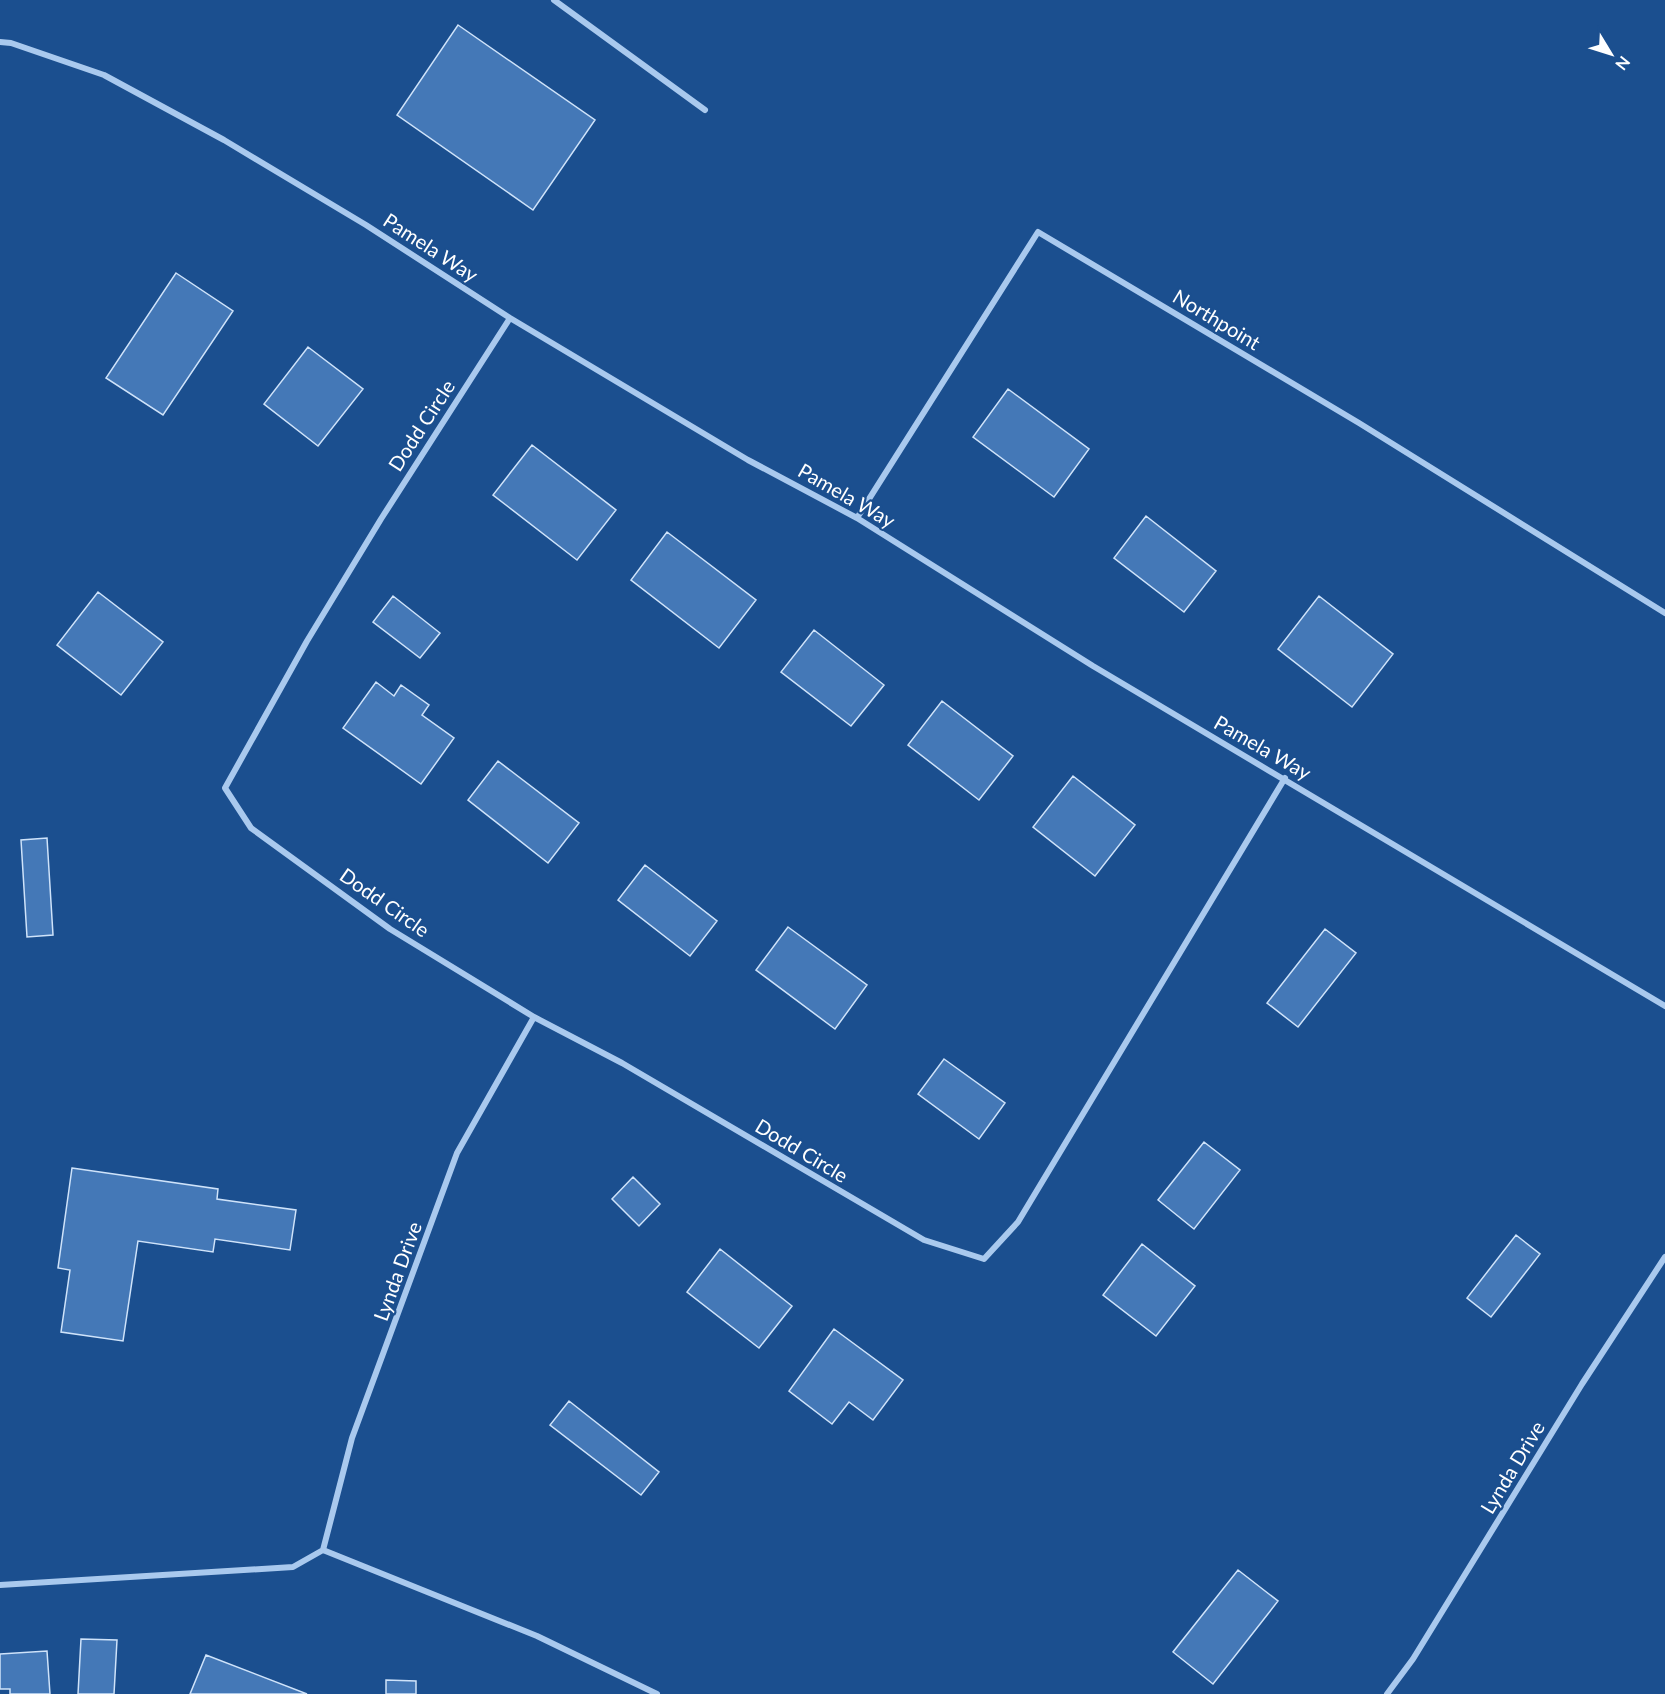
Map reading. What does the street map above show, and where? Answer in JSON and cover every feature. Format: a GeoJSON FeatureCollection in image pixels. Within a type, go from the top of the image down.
{"type":"FeatureCollection","features":[{"type":"Feature","properties":{"kind":"street"},"geometry":{"type":"LineString","coordinates":[[554,0],[705,110]]}},
{"type":"Feature","properties":{"kind":"street","name":"Pamela Way"},"geometry":{"type":"LineString","coordinates":[[0,42],[11,42],[104,75],[224,140],[366,225],[510,318],[748,460],[857,518],[1093,666],[1285,778],[1665,1006]]}},
{"type":"Feature","properties":{"kind":"street","name":"Northpoint"},"geometry":{"type":"LineString","coordinates":[[857,518],[1038,232],[1369,429],[1665,613]]}},
{"type":"Feature","properties":{"kind":"street","name":"Dodd Circle"},"geometry":{"type":"LineString","coordinates":[[510,318],[381,519],[307,641],[225,788],[251,828],[390,929],[534,1017],[622,1063],[924,1240],[984,1259],[1018,1222],[1285,778]]}},
{"type":"Feature","properties":{"kind":"street","name":"Lynda Drive"},"geometry":{"type":"LineString","coordinates":[[323,1550],[352,1438],[457,1153],[534,1017]]}},
{"type":"Feature","properties":{"kind":"street","name":"Lynda Drive"},"geometry":{"type":"LineString","coordinates":[[1387,1694],[1413,1659],[1582,1384],[1665,1257]]}},
{"type":"Feature","properties":{"kind":"street"},"geometry":{"type":"LineString","coordinates":[[0,1585],[293,1567],[323,1550],[537,1636],[657,1694]]}},
{"type":"Feature","properties":{"kind":"building"},"geometry":{"type":"Polygon","coordinates":[[[458,25],[595,120],[533,210],[397,115],[458,25]]]}},
{"type":"Feature","properties":{"kind":"building"},"geometry":{"type":"Polygon","coordinates":[[[176,273],[233,311],[163,415],[106,378],[176,273]]]}},
{"type":"Feature","properties":{"kind":"building"},"geometry":{"type":"Polygon","coordinates":[[[308,347],[363,389],[318,446],[264,404],[308,347]]]}},
{"type":"Feature","properties":{"kind":"building"},"geometry":{"type":"Polygon","coordinates":[[[1008,389],[1089,449],[1054,497],[973,437],[1008,389]]]}},
{"type":"Feature","properties":{"kind":"building"},"geometry":{"type":"Polygon","coordinates":[[[532,445],[616,510],[577,560],[493,495],[532,445]]]}},
{"type":"Feature","properties":{"kind":"building"},"geometry":{"type":"Polygon","coordinates":[[[1146,516],[1216,571],[1184,612],[1114,558],[1146,516]]]}},
{"type":"Feature","properties":{"kind":"building"},"geometry":{"type":"Polygon","coordinates":[[[667,532],[756,600],[719,648],[631,580],[667,532]]]}},
{"type":"Feature","properties":{"kind":"building"},"geometry":{"type":"Polygon","coordinates":[[[98,592],[163,642],[121,695],[57,645],[98,592]]]}},
{"type":"Feature","properties":{"kind":"building"},"geometry":{"type":"Polygon","coordinates":[[[393,596],[440,633],[420,658],[373,622],[393,596]]]}},
{"type":"Feature","properties":{"kind":"building"},"geometry":{"type":"Polygon","coordinates":[[[1319,596],[1393,654],[1352,707],[1278,649],[1319,596]]]}},
{"type":"Feature","properties":{"kind":"building"},"geometry":{"type":"Polygon","coordinates":[[[814,630],[884,685],[851,726],[781,672],[814,630]]]}},
{"type":"Feature","properties":{"kind":"building"},"geometry":{"type":"Polygon","coordinates":[[[376,682],[394,696],[401,685],[429,705],[422,715],[454,738],[421,784],[343,728],[376,682]]]}},
{"type":"Feature","properties":{"kind":"building"},"geometry":{"type":"Polygon","coordinates":[[[942,701],[1013,756],[979,800],[908,745],[942,701]]]}},
{"type":"Feature","properties":{"kind":"building"},"geometry":{"type":"Polygon","coordinates":[[[498,761],[579,823],[548,863],[468,800],[498,761]]]}},
{"type":"Feature","properties":{"kind":"building"},"geometry":{"type":"Polygon","coordinates":[[[1073,776],[1135,825],[1095,876],[1033,827],[1073,776]]]}},
{"type":"Feature","properties":{"kind":"building"},"geometry":{"type":"Polygon","coordinates":[[[47,838],[53,935],[27,937],[21,840],[47,838]]]}},
{"type":"Feature","properties":{"kind":"building"},"geometry":{"type":"Polygon","coordinates":[[[645,865],[717,921],[690,956],[618,900],[645,865]]]}},
{"type":"Feature","properties":{"kind":"building"},"geometry":{"type":"Polygon","coordinates":[[[788,927],[867,985],[835,1029],[756,970],[788,927]]]}},
{"type":"Feature","properties":{"kind":"building"},"geometry":{"type":"Polygon","coordinates":[[[1325,929],[1356,953],[1298,1027],[1267,1003],[1325,929]]]}},
{"type":"Feature","properties":{"kind":"building"},"geometry":{"type":"Polygon","coordinates":[[[944,1059],[1005,1103],[979,1139],[918,1094],[944,1059]]]}},
{"type":"Feature","properties":{"kind":"building"},"geometry":{"type":"Polygon","coordinates":[[[1204,1142],[1240,1170],[1194,1229],[1158,1200],[1204,1142]]]}},
{"type":"Feature","properties":{"kind":"building"},"geometry":{"type":"Polygon","coordinates":[[[72,1168],[218,1189],[217,1199],[296,1210],[290,1250],[215,1239],[213,1252],[138,1241],[123,1341],[61,1332],[70,1270],[58,1268],[72,1168]]]}},
{"type":"Feature","properties":{"kind":"building"},"geometry":{"type":"Polygon","coordinates":[[[633,1177],[660,1204],[639,1226],[612,1199],[633,1177]]]}},
{"type":"Feature","properties":{"kind":"building"},"geometry":{"type":"Polygon","coordinates":[[[1516,1235],[1540,1254],[1491,1317],[1467,1298],[1516,1235]]]}},
{"type":"Feature","properties":{"kind":"building"},"geometry":{"type":"Polygon","coordinates":[[[1142,1244],[1195,1286],[1156,1336],[1103,1295],[1142,1244]]]}},
{"type":"Feature","properties":{"kind":"building"},"geometry":{"type":"Polygon","coordinates":[[[720,1249],[792,1306],[759,1348],[687,1292],[720,1249]]]}},
{"type":"Feature","properties":{"kind":"building"},"geometry":{"type":"Polygon","coordinates":[[[834,1329],[903,1380],[873,1420],[849,1402],[832,1424],[789,1391],[834,1329]]]}},
{"type":"Feature","properties":{"kind":"building"},"geometry":{"type":"Polygon","coordinates":[[[569,1401],[659,1472],[641,1495],[550,1425],[569,1401]]]}},
{"type":"Feature","properties":{"kind":"building"},"geometry":{"type":"Polygon","coordinates":[[[1238,1570],[1278,1601],[1213,1684],[1173,1652],[1238,1570]]]}},
{"type":"Feature","properties":{"kind":"building"},"geometry":{"type":"Polygon","coordinates":[[[81,1639],[117,1640],[114,1694],[78,1694],[81,1639]]]}},
{"type":"Feature","properties":{"kind":"building"},"geometry":{"type":"Polygon","coordinates":[[[47,1651],[50,1694],[10,1694],[10,1689],[0,1689],[0,1654],[47,1651]]]}},
{"type":"Feature","properties":{"kind":"building"},"geometry":{"type":"Polygon","coordinates":[[[206,1655],[307,1694],[190,1694],[206,1655]]]}},
{"type":"Feature","properties":{"kind":"building"},"geometry":{"type":"Polygon","coordinates":[[[386,1680],[416,1681],[416,1694],[386,1694],[386,1680]]]}}]}
